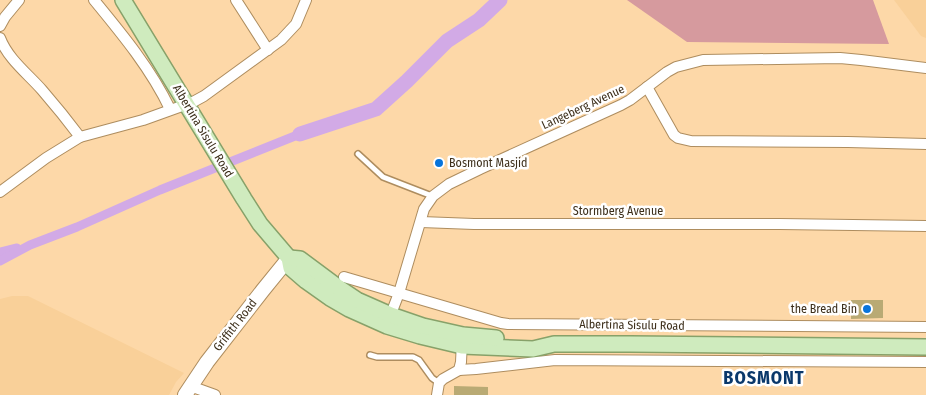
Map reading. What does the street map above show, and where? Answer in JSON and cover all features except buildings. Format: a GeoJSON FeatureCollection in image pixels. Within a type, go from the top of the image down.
{"type":"FeatureCollection","features":[{"type":"Feature","properties":{"kind":"main road","name":"Albertina Sisulu Road"},"geometry":{"type":"LineString","coordinates":[[123,0],[260,224],[289,258],[300,259],[339,288],[389,321],[423,326],[462,340],[533,349],[554,344],[926,347]]}},
{"type":"Feature","properties":{"kind":"street"},"geometry":{"type":"LineString","coordinates":[[0,26],[19,0]]}},
{"type":"Feature","properties":{"kind":"street","name":"Albertina Sisulu Road"},"geometry":{"type":"LineString","coordinates":[[94,0],[138,56],[162,92],[170,109]]}},
{"type":"Feature","properties":{"kind":"street"},"geometry":{"type":"LineString","coordinates":[[236,0],[268,50]]}},
{"type":"Feature","properties":{"kind":"street"},"geometry":{"type":"LineString","coordinates":[[0,192],[80,136],[143,120],[204,96],[281,40],[296,24],[306,0]]}},
{"type":"Feature","properties":{"kind":"street"},"geometry":{"type":"LineString","coordinates":[[0,38],[12,57],[80,136]]}},
{"type":"Feature","properties":{"kind":"street","name":"Langeberg Avenue"},"geometry":{"type":"LineString","coordinates":[[421,222],[424,209],[433,196],[449,184],[480,168],[621,105],[676,67],[704,60],[840,58],[926,68]]}},
{"type":"Feature","properties":{"kind":"street"},"geometry":{"type":"LineString","coordinates":[[647,87],[674,134],[678,138],[691,141],[926,144]]}},
{"type":"Feature","properties":{"kind":"street"},"geometry":{"type":"LineString","coordinates":[[389,321],[421,222]]}},
{"type":"Feature","properties":{"kind":"street","name":"Stormberg Avenue"},"geometry":{"type":"LineString","coordinates":[[421,222],[474,224],[926,226]]}},
{"type":"Feature","properties":{"kind":"street","name":"Griffith Road"},"geometry":{"type":"LineString","coordinates":[[187,390],[289,258]]}},
{"type":"Feature","properties":{"kind":"street","name":"Albertina Sisulu Road"},"geometry":{"type":"LineString","coordinates":[[344,277],[508,324],[926,327]]}},
{"type":"Feature","properties":{"kind":"street"},"geometry":{"type":"LineString","coordinates":[[459,370],[462,340]]}},
{"type":"Feature","properties":{"kind":"street"},"geometry":{"type":"LineString","coordinates":[[437,395],[439,383],[459,370],[556,360],[926,362]]}},
{"type":"Feature","properties":{"kind":"street"},"geometry":{"type":"LineString","coordinates":[[187,390],[215,395]]}},
{"type":"Feature","properties":{"kind":"lane"},"geometry":{"type":"LineString","coordinates":[[358,154],[382,177],[433,196]]}},
{"type":"Feature","properties":{"kind":"lane"},"geometry":{"type":"LineString","coordinates":[[370,356],[413,357],[419,360],[432,378],[439,383]]}},
{"type":"Feature","properties":{"kind":"shaded area"},"geometry":{"type":"Polygon","coordinates":[[[627,0],[873,0],[889,44],[687,42],[627,0]]]}},
{"type":"Feature","properties":{"kind":"shaded area"},"geometry":{"type":"Polygon","coordinates":[[[894,0],[926,0],[926,38],[921,36],[894,0]]]}},
{"type":"Feature","properties":{"kind":"shaded area"},"geometry":{"type":"Polygon","coordinates":[[[12,296],[28,296],[184,373],[176,382],[169,395],[0,395],[0,299],[12,296]]]}},
{"type":"Feature","properties":{"kind":"waterway"},"geometry":{"type":"LineString","coordinates":[[300,134],[376,109],[447,41],[479,20],[500,0]]}},
{"type":"Feature","properties":{"kind":"waterway"},"geometry":{"type":"LineString","coordinates":[[0,261],[30,245],[300,134]]}},
{"type":"Feature","properties":{"kind":"waterway"},"geometry":{"type":"LineString","coordinates":[[0,252],[17,248]]}},
{"type":"Feature","properties":{"kind":"place","name":"Bosmont Masjid"},"geometry":{"type":"Point","coordinates":[439,163]}},
{"type":"Feature","properties":{"kind":"place","name":"the Bread Bin"},"geometry":{"type":"Point","coordinates":[867,309]}},
{"type":"Feature","properties":{"kind":"district","name":"BOSMONT"},"geometry":{"type":"Point","coordinates":[764,378]}}]}
